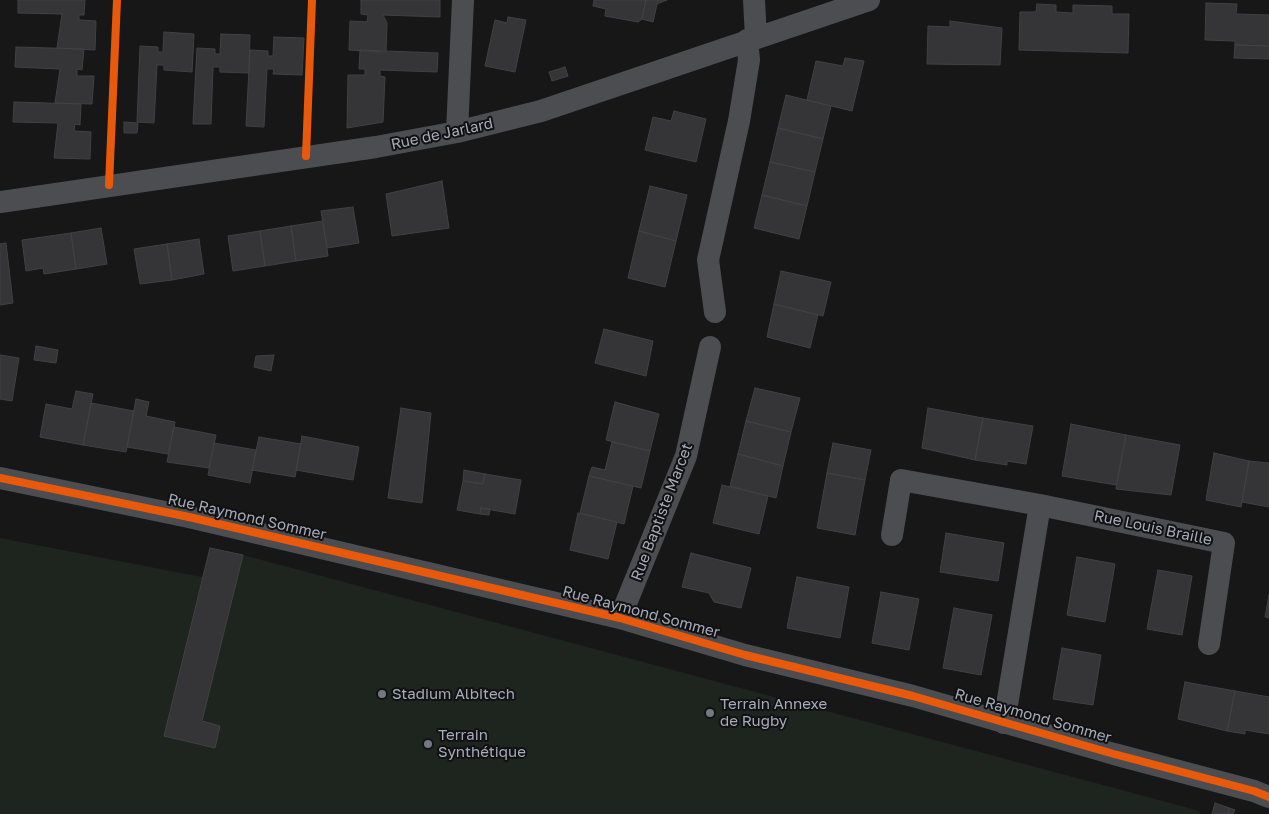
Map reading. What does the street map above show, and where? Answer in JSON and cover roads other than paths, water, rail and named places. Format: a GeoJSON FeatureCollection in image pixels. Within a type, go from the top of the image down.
{"type":"FeatureCollection","features":[{"type":"Feature","properties":{"kind":"street"},"geometry":{"type":"LineString","coordinates":[[457,132],[462,0]]}},
{"type":"Feature","properties":{"kind":"street"},"geometry":{"type":"LineString","coordinates":[[715,312],[708,260],[739,121],[750,60],[754,0]]}},
{"type":"Feature","properties":{"kind":"street","name":"Rue de Jarlard"},"geometry":{"type":"LineString","coordinates":[[0,202],[376,147],[457,132],[541,111],[869,0]]}},
{"type":"Feature","properties":{"kind":"street","name":"Rue Baptiste Marcet"},"geometry":{"type":"LineString","coordinates":[[620,618],[686,456],[710,347]]}},
{"type":"Feature","properties":{"kind":"street","name":"Rue Raymond Sommer"},"geometry":{"type":"LineString","coordinates":[[0,478],[189,518],[620,618],[745,655],[913,696],[1114,754],[1254,791],[1269,797]]}},
{"type":"Feature","properties":{"kind":"street","name":"Rue Louis Braille"},"geometry":{"type":"LineString","coordinates":[[892,535],[901,480],[1040,505],[1224,543],[1209,644]]}},
{"type":"Feature","properties":{"kind":"street"},"geometry":{"type":"LineString","coordinates":[[1004,722],[1040,505]]}},
{"type":"Feature","properties":{"kind":"place","name":"Stadium Albitech"},"geometry":{"type":"Point","coordinates":[382,694]}},
{"type":"Feature","properties":{"kind":"place","name":"Terrain Annexe de Rugby"},"geometry":{"type":"Point","coordinates":[710,713]}},
{"type":"Feature","properties":{"kind":"place","name":"Terrain Synthétique"},"geometry":{"type":"Point","coordinates":[428,744]}}]}
